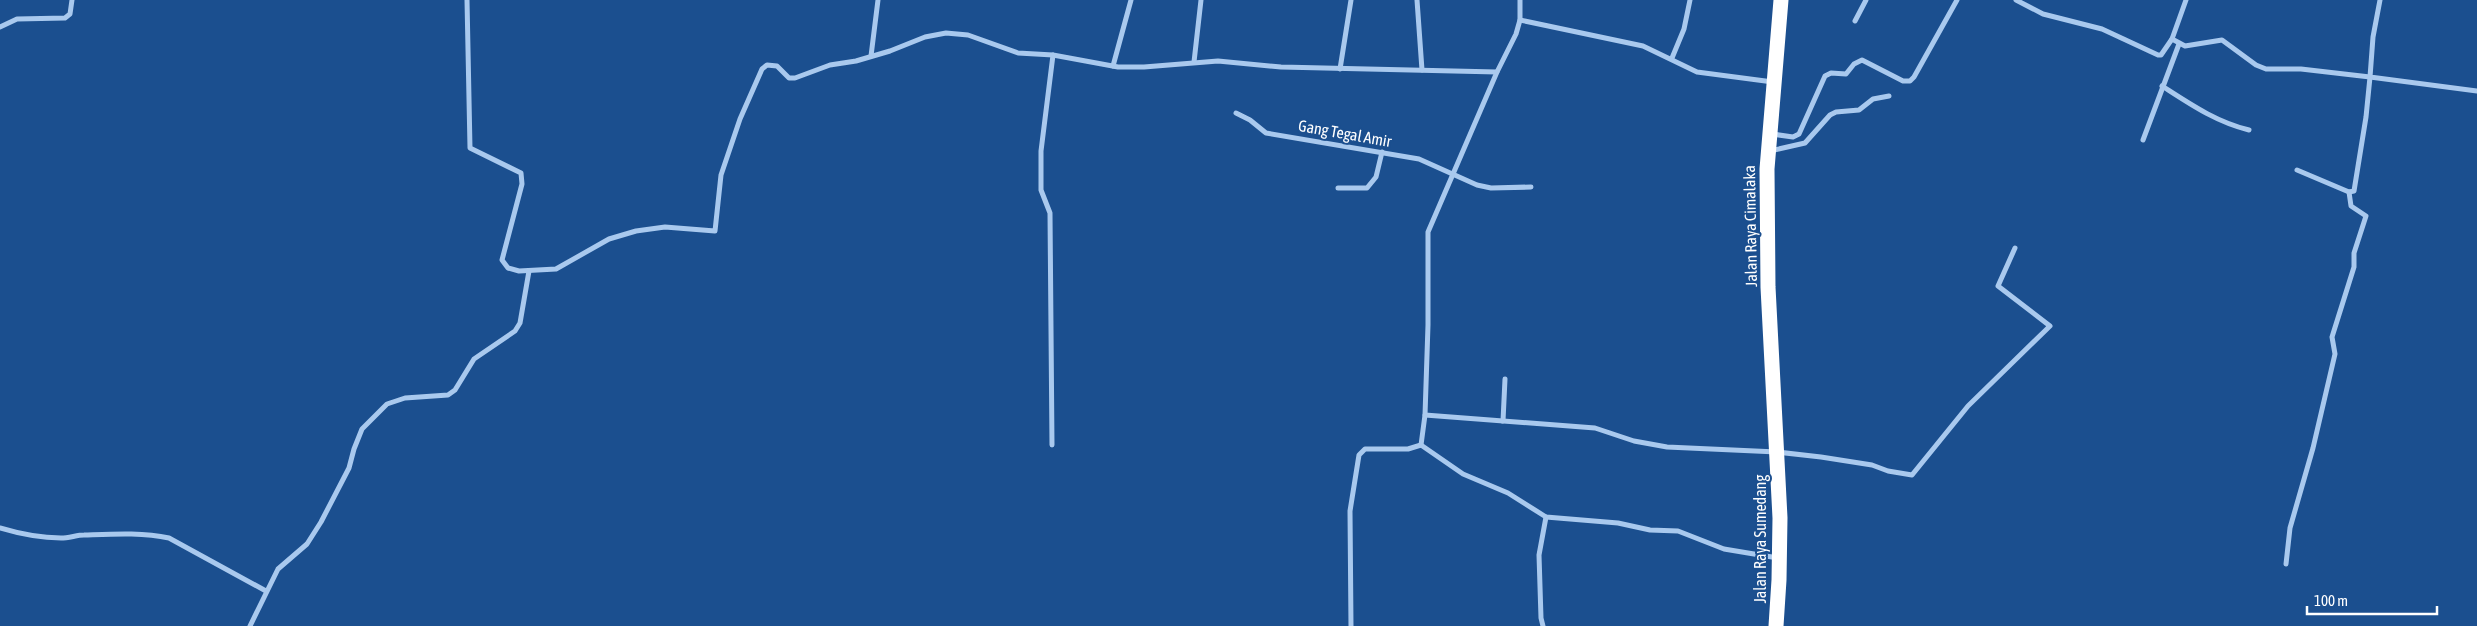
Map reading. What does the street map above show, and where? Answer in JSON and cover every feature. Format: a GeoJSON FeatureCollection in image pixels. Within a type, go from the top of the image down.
{"type":"FeatureCollection","features":[{"type":"Feature","properties":{"kind":"highway","name":"Jalan Raya Cimalaka"},"geometry":{"type":"LineString","coordinates":[[1777,452],[1766,240],[1767,152],[1781,0]]}},
{"type":"Feature","properties":{"kind":"highway","name":"Jalan Raya Sumedang"},"geometry":{"type":"LineString","coordinates":[[1776,626],[1780,558],[1777,452]]}},
{"type":"Feature","properties":{"kind":"street"},"geometry":{"type":"LineString","coordinates":[[0,27],[17,19],[65,18],[70,14],[72,0]]}},
{"type":"Feature","properties":{"kind":"street"},"geometry":{"type":"LineString","coordinates":[[467,0],[470,148],[472,151],[522,173],[522,184],[502,260],[504,265],[512,269],[529,271],[556,269],[609,239],[643,230],[666,227],[715,231],[721,175],[740,119],[764,66],[770,64],[777,66],[793,79],[830,65],[871,56],[925,37],[946,33],[968,35],[1018,53],[1053,55],[1113,66],[1144,67],[1194,62],[1242,62],[1281,67],[1497,72]]}},
{"type":"Feature","properties":{"kind":"street"},"geometry":{"type":"LineString","coordinates":[[871,56],[878,0]]}},
{"type":"Feature","properties":{"kind":"street"},"geometry":{"type":"LineString","coordinates":[[1113,66],[1131,0]]}},
{"type":"Feature","properties":{"kind":"street"},"geometry":{"type":"LineString","coordinates":[[1194,62],[1201,0]]}},
{"type":"Feature","properties":{"kind":"street"},"geometry":{"type":"LineString","coordinates":[[1340,68],[1351,0]]}},
{"type":"Feature","properties":{"kind":"street"},"geometry":{"type":"LineString","coordinates":[[1417,0],[1422,70]]}},
{"type":"Feature","properties":{"kind":"street"},"geometry":{"type":"LineString","coordinates":[[1421,446],[1425,415],[1428,232],[1497,72],[1513,42],[1520,20],[1520,0]]}},
{"type":"Feature","properties":{"kind":"street"},"geometry":{"type":"LineString","coordinates":[[1672,58],[1684,29],[1690,0]]}},
{"type":"Feature","properties":{"kind":"street"},"geometry":{"type":"LineString","coordinates":[[1855,21],[1866,0]]}},
{"type":"Feature","properties":{"kind":"street"},"geometry":{"type":"LineString","coordinates":[[1769,134],[1794,137],[1799,134],[1825,76],[1831,73],[1846,74],[1858,61],[1862,60],[1903,81],[1914,77],[1957,0]]}},
{"type":"Feature","properties":{"kind":"street"},"geometry":{"type":"LineString","coordinates":[[2016,0],[2043,14],[2102,29],[2156,55],[2162,54],[2172,38],[2186,0]]}},
{"type":"Feature","properties":{"kind":"street"},"geometry":{"type":"LineString","coordinates":[[2297,170],[2349,192],[2354,191],[2356,188],[2373,37],[2380,0]]}},
{"type":"Feature","properties":{"kind":"street"},"geometry":{"type":"LineString","coordinates":[[1520,20],[1634,44],[1672,58],[1697,72],[1773,82]]}},
{"type":"Feature","properties":{"kind":"street"},"geometry":{"type":"LineString","coordinates":[[2172,38],[2185,46],[2222,40],[2256,65],[2266,69],[2301,69],[2477,91]]}},
{"type":"Feature","properties":{"kind":"street"},"geometry":{"type":"LineString","coordinates":[[2143,140],[2179,44]]}},
{"type":"Feature","properties":{"kind":"street"},"geometry":{"type":"LineString","coordinates":[[1052,445],[1050,213],[1041,190],[1040,151],[1053,55]]}},
{"type":"Feature","properties":{"kind":"street"},"geometry":{"type":"LineString","coordinates":[[2162,86],[2214,118],[2249,130]]}},
{"type":"Feature","properties":{"kind":"street"},"geometry":{"type":"LineString","coordinates":[[1767,152],[1805,143],[1836,112],[1859,110],[1873,99],[1889,96]]}},
{"type":"Feature","properties":{"kind":"street","name":"Gang Tegal Amir"},"geometry":{"type":"LineString","coordinates":[[1236,113],[1250,120],[1266,133],[1344,148],[1382,152],[1419,159],[1452,175],[1477,185],[1491,188],[1531,186]]}},
{"type":"Feature","properties":{"kind":"street"},"geometry":{"type":"LineString","coordinates":[[1338,188],[1367,188],[1376,177],[1382,152]]}},
{"type":"Feature","properties":{"kind":"street"},"geometry":{"type":"LineString","coordinates":[[2286,564],[2290,528],[2314,448],[2335,354],[2332,336],[2354,267],[2354,253],[2366,216],[2351,206],[2349,192]]}},
{"type":"Feature","properties":{"kind":"street"},"geometry":{"type":"LineString","coordinates":[[1425,415],[1595,428],[1634,441],[1667,447],[1777,452],[1872,465],[1888,471],[1912,475],[1968,406],[2050,326],[1998,286],[2015,248]]}},
{"type":"Feature","properties":{"kind":"street"},"geometry":{"type":"LineString","coordinates":[[250,626],[266,590],[278,569],[307,544],[321,522],[350,468],[354,449],[367,423],[387,404],[405,398],[448,396],[455,390],[474,359],[515,332],[520,322],[529,271]]}},
{"type":"Feature","properties":{"kind":"street"},"geometry":{"type":"LineString","coordinates":[[1503,421],[1505,380]]}},
{"type":"Feature","properties":{"kind":"street"},"geometry":{"type":"LineString","coordinates":[[1351,626],[1350,511],[1359,455],[1365,450],[1408,449],[1421,446],[1463,474],[1508,493],[1546,517],[1618,522],[1650,530],[1678,531],[1724,550],[1780,558]]}},
{"type":"Feature","properties":{"kind":"street"},"geometry":{"type":"LineString","coordinates":[[1543,626],[1539,564],[1546,517]]}},
{"type":"Feature","properties":{"kind":"street"},"geometry":{"type":"LineString","coordinates":[[0,528],[34,536],[125,535],[169,538],[266,590]]}}]}
